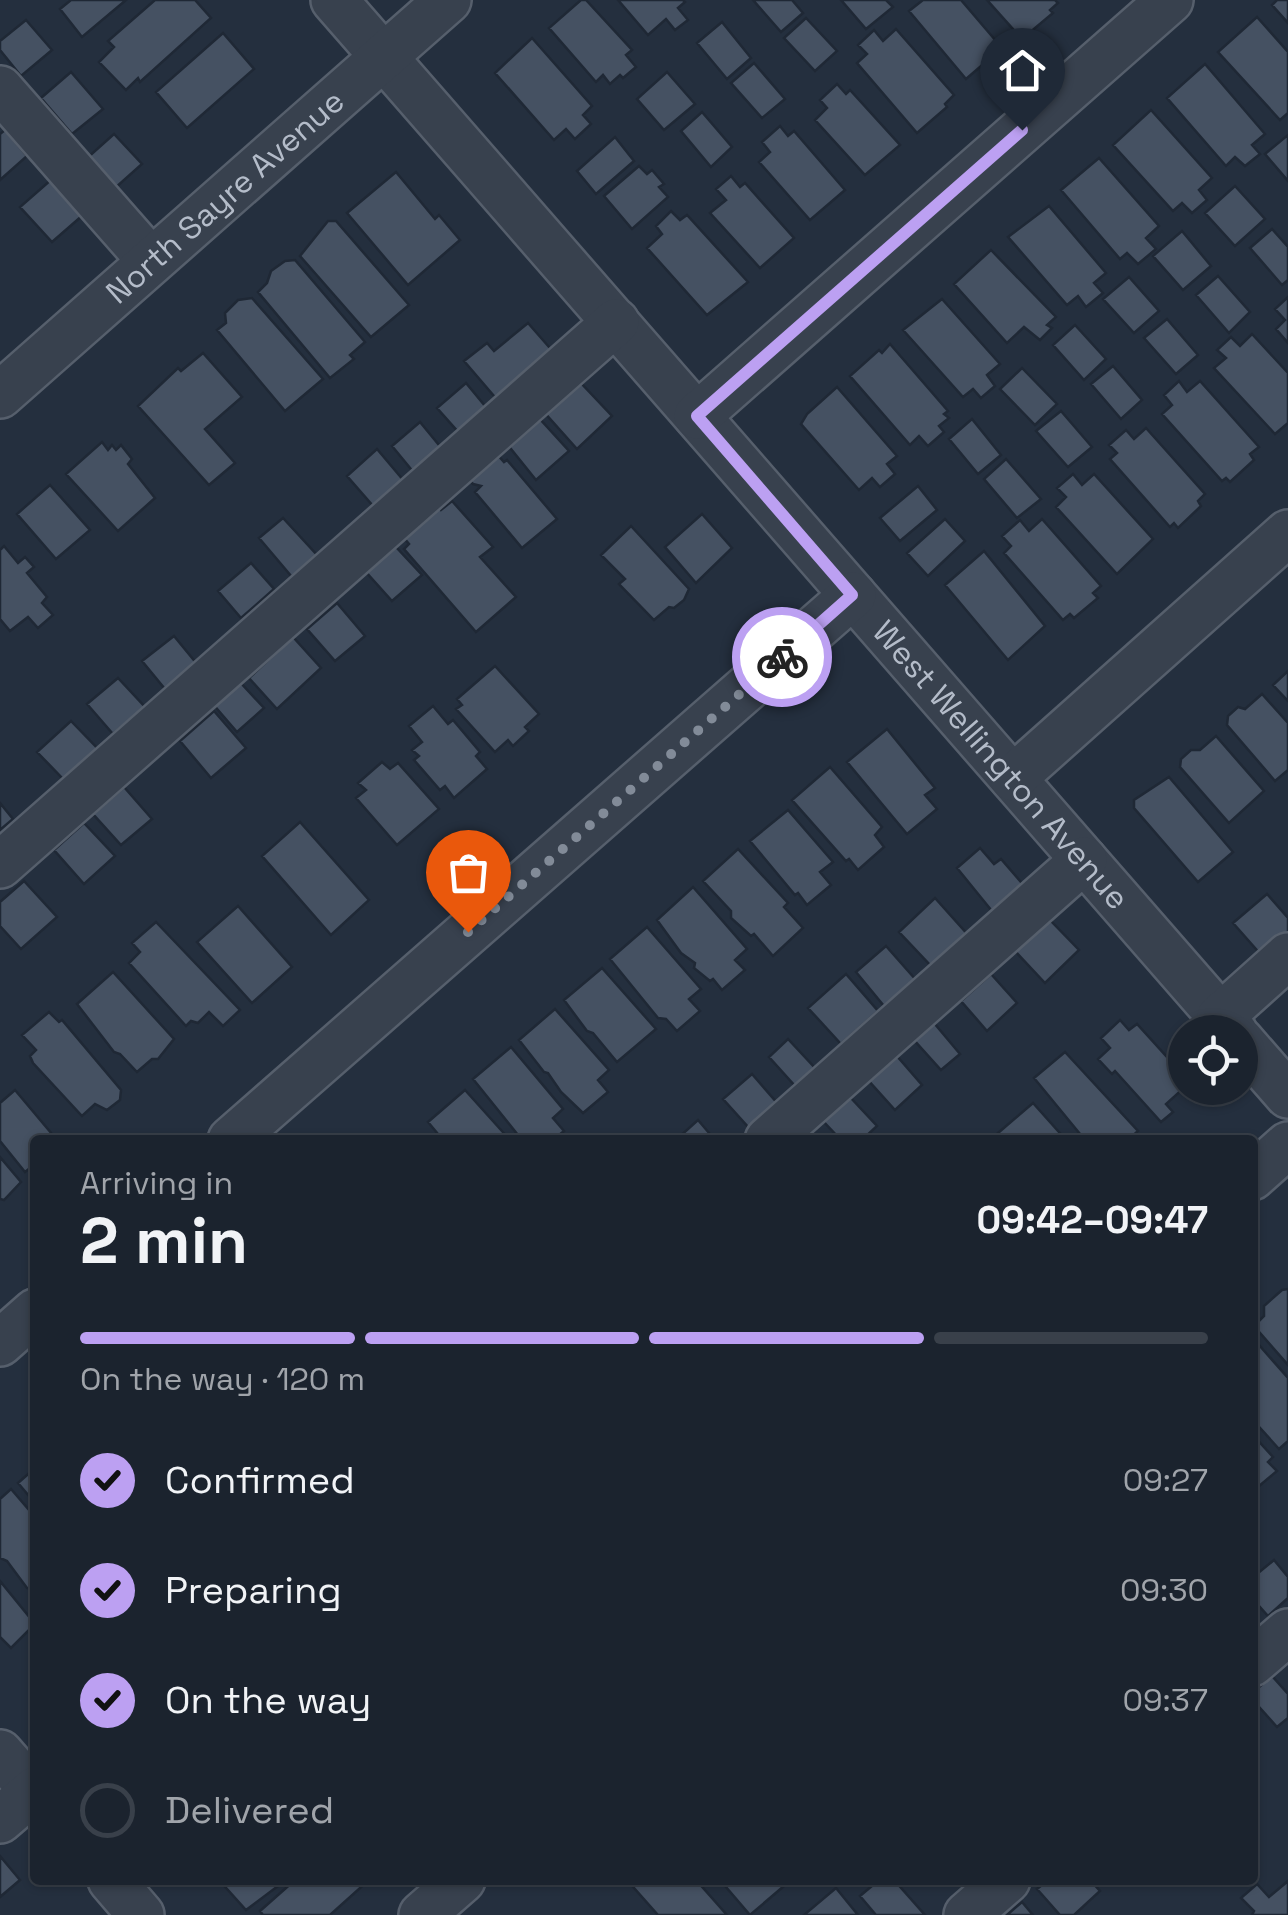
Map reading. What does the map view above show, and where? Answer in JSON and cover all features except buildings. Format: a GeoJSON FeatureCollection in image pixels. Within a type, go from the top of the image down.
{"type":"FeatureCollection","features":[{"type":"Feature","properties":{"kind":"street","name":"West Wellington Avenue"},"geometry":{"type":"LineString","coordinates":[[334,0],[1218,1015]]}},
{"type":"Feature","properties":{"kind":"street","name":"North Sayre Avenue"},"geometry":{"type":"LineString","coordinates":[[0,394],[448,0]]}},
{"type":"Feature","properties":{"kind":"street"},"geometry":{"type":"LineString","coordinates":[[697,416],[1170,0]]}},
{"type":"Feature","properties":{"kind":"street"},"geometry":{"type":"LineString","coordinates":[[0,89],[151,261]]}},
{"type":"Feature","properties":{"kind":"street"},"geometry":{"type":"LineString","coordinates":[[0,865],[616,322]]}},
{"type":"Feature","properties":{"kind":"street"},"geometry":{"type":"LineString","coordinates":[[1012,778],[1288,533]]}},
{"type":"Feature","properties":{"kind":"street"},"geometry":{"type":"LineString","coordinates":[[237,1135],[852,595]]}},
{"type":"Feature","properties":{"kind":"street"},"geometry":{"type":"LineString","coordinates":[[774,1135],[1084,860]]}},
{"type":"Feature","properties":{"kind":"street"},"geometry":{"type":"LineString","coordinates":[[1243,1015],[1288,956]]}},
{"type":"Feature","properties":{"kind":"street","name":"West Wellington Avenue"},"geometry":{"type":"LineString","coordinates":[[1258,1061],[1288,1095]]}},
{"type":"Feature","properties":{"kind":"street"},"geometry":{"type":"LineString","coordinates":[[1258,1172],[1288,1145]]}},
{"type":"Feature","properties":{"kind":"street"},"geometry":{"type":"LineString","coordinates":[[0,1342],[30,1316]]}},
{"type":"Feature","properties":{"kind":"street"},"geometry":{"type":"LineString","coordinates":[[1258,1658],[1288,1632]]}},
{"type":"Feature","properties":{"kind":"street"},"geometry":{"type":"LineString","coordinates":[[0,1752],[30,1786]]}},
{"type":"Feature","properties":{"kind":"street"},"geometry":{"type":"LineString","coordinates":[[0,1820],[30,1794]]}},
{"type":"Feature","properties":{"kind":"street"},"geometry":{"type":"LineString","coordinates":[[114,1885],[141,1915]]}},
{"type":"Feature","properties":{"kind":"street"},"geometry":{"type":"LineString","coordinates":[[422,1915],[456,1885]]}},
{"type":"Feature","properties":{"kind":"street"},"geometry":{"type":"LineString","coordinates":[[967,1915],[1001,1885]]}},
{"type":"Feature","properties":{"kind":"way so far"},"geometry":{"type":"LineString","coordinates":[[468,932],[782,657]]}},
{"type":"Feature","properties":{"kind":"route"},"geometry":{"type":"LineString","coordinates":[[782,657],[852,595],[697,416],[1022,130]]}}]}
